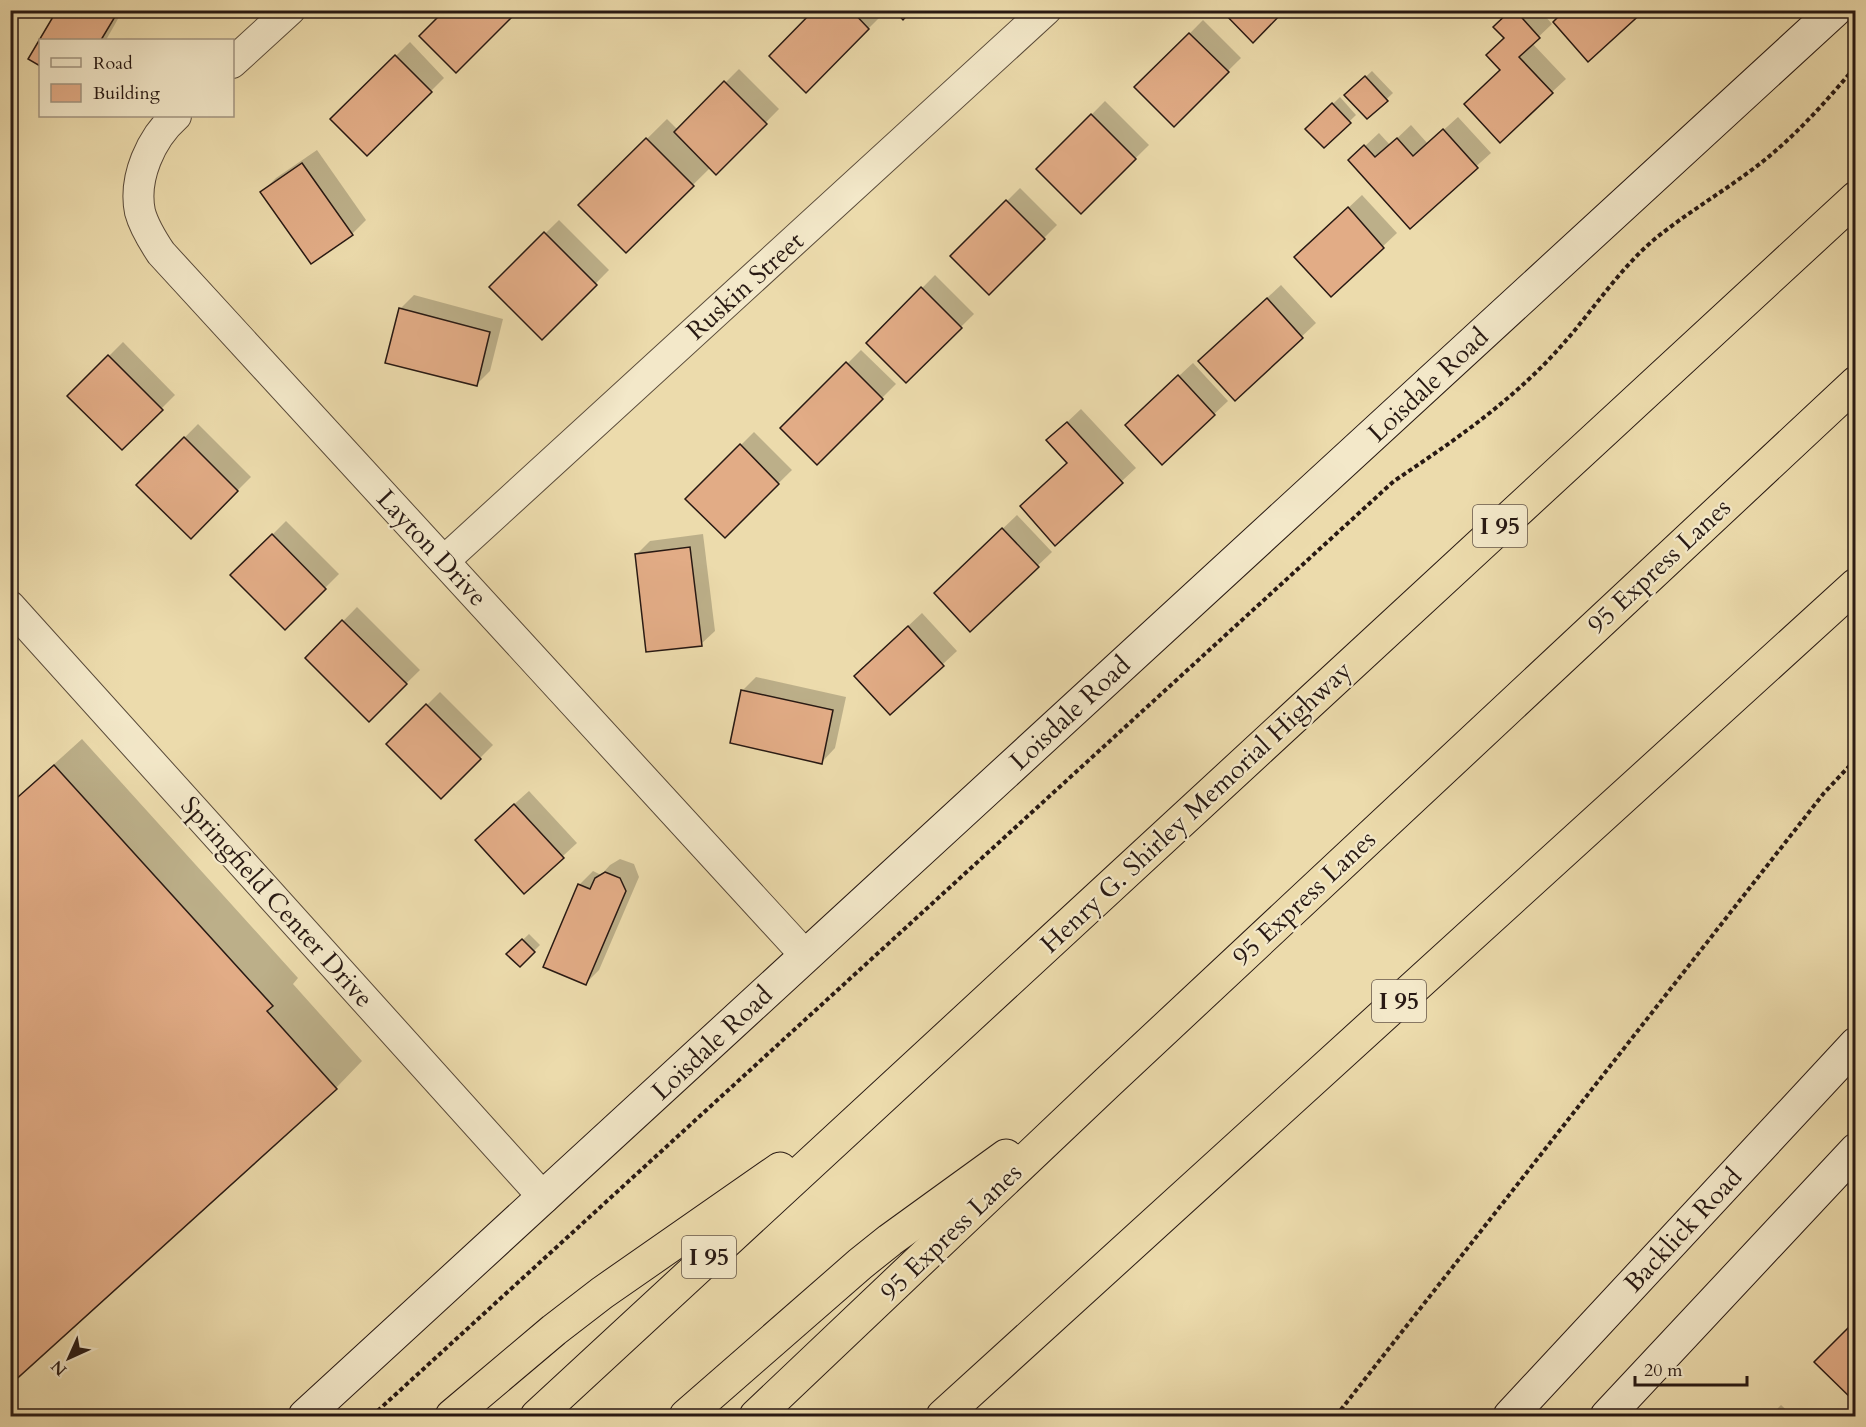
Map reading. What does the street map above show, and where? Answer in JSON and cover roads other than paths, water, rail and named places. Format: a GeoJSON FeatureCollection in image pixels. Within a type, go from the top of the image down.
{"type":"FeatureCollection","features":[{"type":"Feature","properties":{"kind":"highway","name":"Henry G. Shirley Memorial Highway"},"geometry":{"type":"LineString","coordinates":[[537,1416],[1856,198]]}},
{"type":"Feature","properties":{"kind":"highway","name":"95 Express Lanes"},"geometry":{"type":"LineString","coordinates":[[756,1416],[1107,1083],[1856,383]]}},
{"type":"Feature","properties":{"kind":"highway","name":"I 95"},"geometry":{"type":"LineString","coordinates":[[943,1416],[1856,585]]}},
{"type":"Feature","properties":{"kind":"highway"},"geometry":{"type":"LineString","coordinates":[[686,1416],[890,1240],[1107,1083]]}},
{"type":"Feature","properties":{"kind":"highway"},"geometry":{"type":"LineString","coordinates":[[452,1416],[554,1330],[602,1293],[882,1097]]}},
{"type":"Feature","properties":{"kind":"main road","name":"Loisdale Road"},"geometry":{"type":"LineString","coordinates":[[305,1416],[1835,10]]}},
{"type":"Feature","properties":{"kind":"main road","name":"Backlick Road"},"geometry":{"type":"LineString","coordinates":[[1510,1416],[1856,1044]]}},
{"type":"Feature","properties":{"kind":"main road"},"geometry":{"type":"LineString","coordinates":[[1607,1416],[1856,1150]]}},
{"type":"Feature","properties":{"kind":"street"},"geometry":{"type":"LineString","coordinates":[[234,61],[290,10]]}},
{"type":"Feature","properties":{"kind":"street","name":"Ruskin Street"},"geometry":{"type":"LineString","coordinates":[[444,561],[1046,10]]}},
{"type":"Feature","properties":{"kind":"street","name":"Layton Drive"},"geometry":{"type":"LineString","coordinates":[[175,117],[152,145],[143,169],[140,188],[140,211],[148,234],[161,254],[807,956]]}},
{"type":"Feature","properties":{"kind":"street","name":"Springfield Center Drive"},"geometry":{"type":"LineString","coordinates":[[10,606],[544,1198]]}}]}
